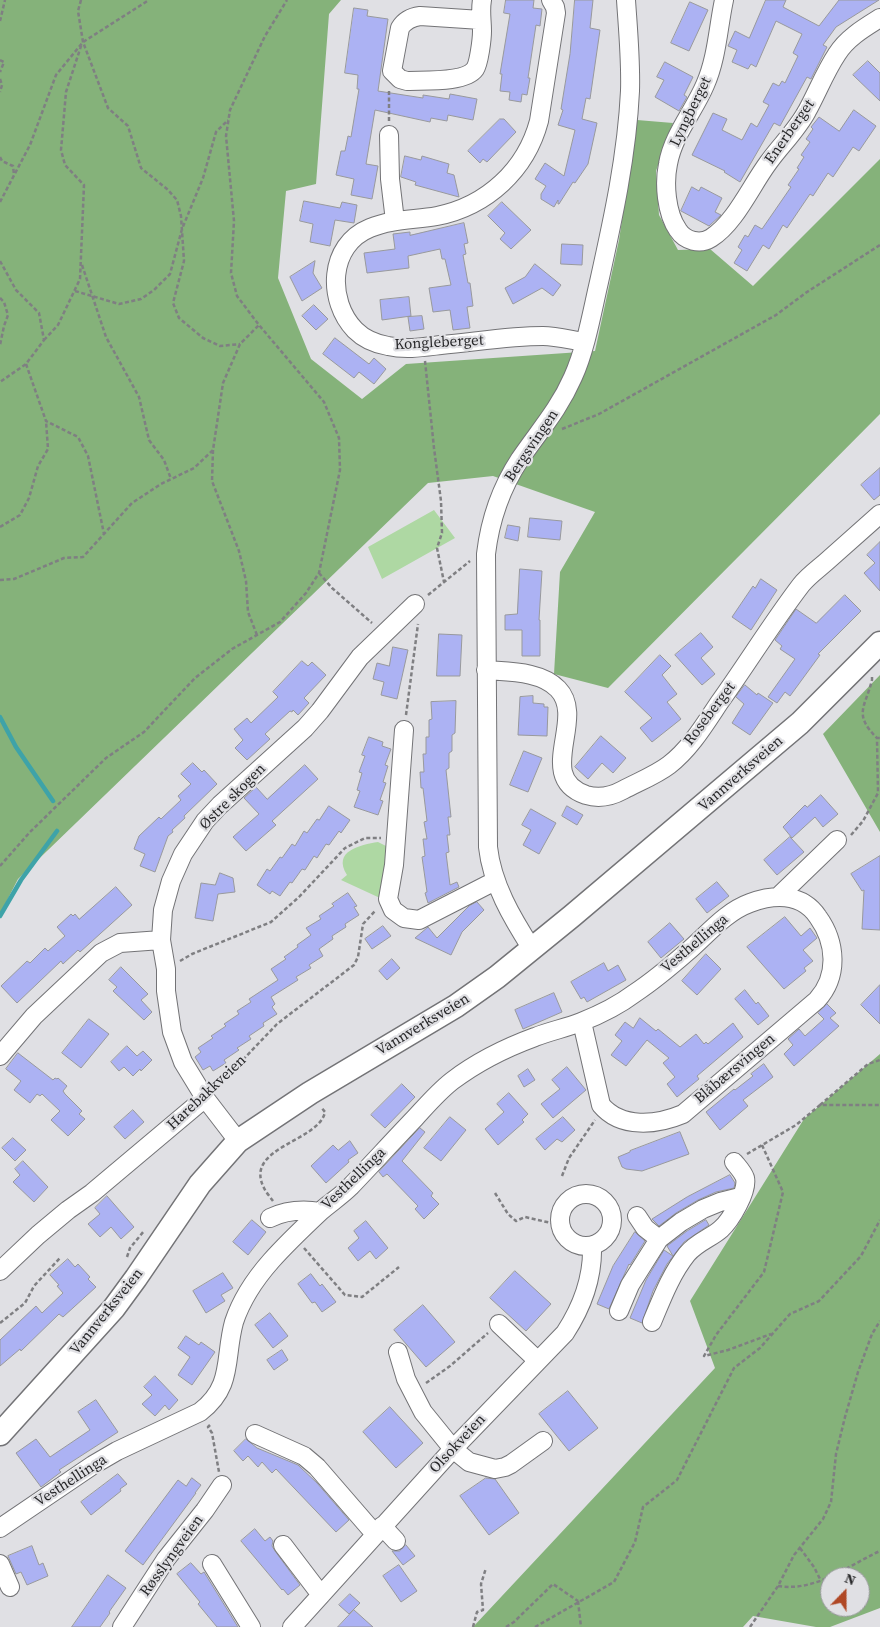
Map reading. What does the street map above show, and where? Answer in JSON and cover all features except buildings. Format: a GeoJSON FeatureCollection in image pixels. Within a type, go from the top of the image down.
{"type":"FeatureCollection","features":[{"type":"Feature","properties":{"kind":"main road","name":"Vannverksveien"},"geometry":{"type":"LineString","coordinates":[[0,1434],[114,1308],[200,1184],[238,1141],[310,1093],[456,1006],[532,950],[800,723],[880,643]]}},
{"type":"Feature","properties":{"kind":"street"},"geometry":{"type":"LineString","coordinates":[[481,20],[420,16],[404,22],[400,28],[392,71],[400,79],[407,81],[460,78],[470,74],[477,65],[482,31],[482,0]]}},
{"type":"Feature","properties":{"kind":"street","name":"Kongleberget"},"geometry":{"type":"LineString","coordinates":[[551,0],[556,13],[539,121],[535,136],[521,163],[490,194],[466,207],[437,216],[395,221],[368,228],[357,236],[346,248],[337,265],[337,298],[344,316],[357,332],[376,343],[388,346],[402,348],[424,347],[544,336],[584,342]]}},
{"type":"Feature","properties":{"kind":"street","name":"Bergsvingen"},"geometry":{"type":"LineString","coordinates":[[532,950],[495,881],[488,847],[486,554],[492,518],[500,498],[519,461],[561,402],[578,368],[608,242],[626,142],[630,91],[626,0]]}},
{"type":"Feature","properties":{"kind":"street","name":"Lyngberget"},"geometry":{"type":"LineString","coordinates":[[697,242],[682,235],[673,221],[668,202],[667,168],[674,145],[696,107],[711,70],[724,0]]}},
{"type":"Feature","properties":{"kind":"street","name":"Enerberget"},"geometry":{"type":"LineString","coordinates":[[697,242],[704,242],[711,238],[726,225],[766,165],[806,114],[839,51],[850,38],[880,18]]}},
{"type":"Feature","properties":{"kind":"street"},"geometry":{"type":"LineString","coordinates":[[389,135],[390,179],[395,221]]}},
{"type":"Feature","properties":{"kind":"street","name":"Roseberget"},"geometry":{"type":"LineString","coordinates":[[486,670],[532,675],[550,682],[557,688],[567,702],[567,720],[562,761],[566,779],[571,787],[590,796],[599,797],[617,794],[669,765],[696,736],[802,583],[880,514]]}},
{"type":"Feature","properties":{"kind":"street","name":"Østre skogen"},"geometry":{"type":"LineString","coordinates":[[238,1141],[205,1098],[183,1062],[172,1032],[166,991],[166,969],[161,940],[163,910],[170,881],[182,854],[220,805],[305,728],[360,657],[416,604]]}},
{"type":"Feature","properties":{"kind":"street"},"geometry":{"type":"LineString","coordinates":[[404,730],[393,872],[388,899],[393,910],[404,918],[419,920],[495,881]]}},
{"type":"Feature","properties":{"kind":"street"},"geometry":{"type":"LineString","coordinates":[[780,895],[837,840]]}},
{"type":"Feature","properties":{"kind":"street","name":"Vesthellinga"},"geometry":{"type":"LineString","coordinates":[[0,1528],[117,1451],[200,1412],[212,1403],[221,1391],[224,1383],[230,1340],[239,1310],[259,1276],[271,1261],[320,1212],[348,1188],[450,1082],[490,1056],[536,1036],[582,1022],[635,994],[739,908],[756,901],[780,895]]}},
{"type":"Feature","properties":{"kind":"street","name":"Blåbærsvingen"},"geometry":{"type":"LineString","coordinates":[[607,1112],[615,1117],[642,1122],[666,1120],[683,1114],[822,994],[830,979],[833,966],[832,948],[826,933],[812,909],[797,900],[780,895]]}},
{"type":"Feature","properties":{"kind":"street"},"geometry":{"type":"LineString","coordinates":[[0,1056],[34,1016],[102,953],[120,943],[161,940]]}},
{"type":"Feature","properties":{"kind":"street"},"geometry":{"type":"LineString","coordinates":[[582,1022],[601,1105],[607,1112]]}},
{"type":"Feature","properties":{"kind":"street","name":"Harebakkveien"},"geometry":{"type":"LineString","coordinates":[[0,1271],[38,1234],[92,1193],[205,1098]]}},
{"type":"Feature","properties":{"kind":"street"},"geometry":{"type":"LineString","coordinates":[[652,1322],[668,1283],[679,1264],[698,1243],[724,1227],[734,1212],[744,1192],[745,1178],[734,1162]]}},
{"type":"Feature","properties":{"kind":"street"},"geometry":{"type":"LineString","coordinates":[[591,1193],[599,1196],[611,1210],[613,1219],[612,1228],[607,1236],[592,1246],[584,1246],[568,1240],[560,1225],[562,1208],[574,1196],[582,1194],[591,1193]]}},
{"type":"Feature","properties":{"kind":"street"},"geometry":{"type":"LineString","coordinates":[[620,1311],[630,1285],[658,1240],[681,1222],[709,1206],[740,1198]]}},
{"type":"Feature","properties":{"kind":"street"},"geometry":{"type":"LineString","coordinates":[[276,1215],[303,1209],[320,1212]]}},
{"type":"Feature","properties":{"kind":"street"},"geometry":{"type":"LineString","coordinates":[[637,1216],[645,1228],[658,1240]]}},
{"type":"Feature","properties":{"kind":"street","name":"Olsokveien"},"geometry":{"type":"LineString","coordinates":[[292,1627],[452,1449],[565,1333],[574,1319],[589,1279],[592,1246]]}},
{"type":"Feature","properties":{"kind":"street"},"geometry":{"type":"LineString","coordinates":[[499,1324],[538,1362]]}},
{"type":"Feature","properties":{"kind":"street"},"geometry":{"type":"LineString","coordinates":[[398,1352],[411,1390],[423,1412],[452,1449],[469,1462],[495,1469],[511,1464],[543,1441]]}},
{"type":"Feature","properties":{"kind":"street"},"geometry":{"type":"LineString","coordinates":[[255,1434],[304,1456],[379,1530],[396,1541]]}},
{"type":"Feature","properties":{"kind":"street","name":"Røsslyngveien"},"geometry":{"type":"LineString","coordinates":[[122,1627],[166,1559],[205,1510],[222,1485]]}},
{"type":"Feature","properties":{"kind":"street"},"geometry":{"type":"LineString","coordinates":[[283,1545],[320,1595]]}},
{"type":"Feature","properties":{"kind":"street"},"geometry":{"type":"LineString","coordinates":[[0,1564],[10,1587]]}},
{"type":"Feature","properties":{"kind":"street"},"geometry":{"type":"LineString","coordinates":[[212,1564],[251,1627]]}},
{"type":"Feature","properties":{"kind":"path"},"geometry":{"type":"LineString","coordinates":[[0,22],[6,0]]}},
{"type":"Feature","properties":{"kind":"path"},"geometry":{"type":"LineString","coordinates":[[80,0],[78,11],[83,42],[108,108],[128,126],[141,168],[167,189],[177,200],[181,216],[184,261],[173,303],[179,318],[203,338],[220,346],[240,344]]}},
{"type":"Feature","properties":{"kind":"path"},"geometry":{"type":"LineString","coordinates":[[0,202],[30,145],[56,75],[83,42],[148,0]]}},
{"type":"Feature","properties":{"kind":"path"},"geometry":{"type":"LineString","coordinates":[[0,866],[30,832],[106,758],[144,732],[195,678],[232,649],[280,622],[306,593],[319,573],[340,470],[339,438],[324,402],[237,296],[231,273],[234,221],[226,136],[230,110],[265,36],[287,0]]}},
{"type":"Feature","properties":{"kind":"path"},"geometry":{"type":"LineString","coordinates":[[0,382],[26,364],[58,325],[80,279],[84,185],[65,165],[61,150],[66,92],[83,42]]}},
{"type":"Feature","properties":{"kind":"path"},"geometry":{"type":"LineString","coordinates":[[0,60],[4,62],[0,72]]}},
{"type":"Feature","properties":{"kind":"path"},"geometry":{"type":"LineString","coordinates":[[0,79],[2,85],[0,92]]}},
{"type":"Feature","properties":{"kind":"path"},"geometry":{"type":"LineString","coordinates":[[389,90],[389,135]]}},
{"type":"Feature","properties":{"kind":"path"},"geometry":{"type":"LineString","coordinates":[[74,291],[119,304],[141,299],[154,290],[170,274],[182,229],[203,178],[216,132],[228,120]]}},
{"type":"Feature","properties":{"kind":"path"},"geometry":{"type":"LineString","coordinates":[[0,157],[2,162],[13,166],[14,175]]}},
{"type":"Feature","properties":{"kind":"path"},"geometry":{"type":"LineString","coordinates":[[558,431],[599,414],[776,315],[807,292],[880,245]]}},
{"type":"Feature","properties":{"kind":"path"},"geometry":{"type":"LineString","coordinates":[[0,261],[16,290],[39,313],[44,340]]}},
{"type":"Feature","properties":{"kind":"path"},"geometry":{"type":"LineString","coordinates":[[81,263],[106,337],[139,397],[149,440],[164,460],[171,479]]}},
{"type":"Feature","properties":{"kind":"path"},"geometry":{"type":"LineString","coordinates":[[0,298],[4,302],[8,314],[0,345]]}},
{"type":"Feature","properties":{"kind":"path"},"geometry":{"type":"LineString","coordinates":[[257,635],[248,612],[246,581],[239,551],[212,481],[213,450],[223,383],[240,344],[259,325]]}},
{"type":"Feature","properties":{"kind":"path"},"geometry":{"type":"LineString","coordinates":[[424,347],[441,501],[442,533],[437,548],[444,582]]}},
{"type":"Feature","properties":{"kind":"path"},"geometry":{"type":"LineString","coordinates":[[0,527],[20,515],[29,498],[38,466],[48,449],[46,421],[26,364]]}},
{"type":"Feature","properties":{"kind":"path"},"geometry":{"type":"LineString","coordinates":[[46,421],[78,437],[88,456],[104,534]]}},
{"type":"Feature","properties":{"kind":"path"},"geometry":{"type":"LineString","coordinates":[[0,580],[14,579],[64,558],[83,557],[132,504],[171,479],[194,468],[213,450]]}},
{"type":"Feature","properties":{"kind":"path"},"geometry":{"type":"LineString","coordinates":[[404,730],[418,626],[416,604],[471,561]]}},
{"type":"Feature","properties":{"kind":"path"},"geometry":{"type":"LineString","coordinates":[[319,573],[332,588],[384,634]]}},
{"type":"Feature","properties":{"kind":"path"},"geometry":{"type":"LineString","coordinates":[[837,840],[846,840],[863,821],[878,793],[878,738],[868,729],[862,717],[864,702],[872,680],[868,666],[862,660]]}},
{"type":"Feature","properties":{"kind":"path"},"geometry":{"type":"LineString","coordinates":[[166,969],[192,954],[272,922],[299,897],[345,848],[365,838],[395,837]]}},
{"type":"Feature","properties":{"kind":"path","name":"Harebakkveien"},"geometry":{"type":"LineString","coordinates":[[205,1098],[278,1024],[354,965],[358,958],[364,924],[376,909],[388,899]]}},
{"type":"Feature","properties":{"kind":"path"},"geometry":{"type":"LineString","coordinates":[[734,1162],[796,1125],[868,1064],[880,1060]]}},
{"type":"Feature","properties":{"kind":"path"},"geometry":{"type":"LineString","coordinates":[[276,1215],[261,1176],[263,1166],[270,1155],[323,1120],[325,1112],[310,1093]]}},
{"type":"Feature","properties":{"kind":"path"},"geometry":{"type":"LineString","coordinates":[[820,1106],[880,1105]]}},
{"type":"Feature","properties":{"kind":"path"},"geometry":{"type":"LineString","coordinates":[[562,1176],[569,1158],[597,1117],[607,1112]]}},
{"type":"Feature","properties":{"kind":"path"},"geometry":{"type":"LineString","coordinates":[[762,1145],[783,1192],[764,1272],[716,1336],[704,1356],[728,1350],[772,1333]]}},
{"type":"Feature","properties":{"kind":"path"},"geometry":{"type":"LineString","coordinates":[[495,1192],[508,1214],[516,1221],[525,1217],[560,1225]]}},
{"type":"Feature","properties":{"kind":"path"},"geometry":{"type":"LineString","coordinates":[[535,1627],[614,1582],[635,1542],[644,1507],[677,1480],[734,1368],[760,1348],[790,1314],[820,1300],[861,1256],[880,1220]]}},
{"type":"Feature","properties":{"kind":"path"},"geometry":{"type":"LineString","coordinates":[[295,1237],[345,1295],[362,1297],[399,1267]]}},
{"type":"Feature","properties":{"kind":"path"},"geometry":{"type":"LineString","coordinates":[[0,1323],[25,1303],[34,1286],[60,1258]]}},
{"type":"Feature","properties":{"kind":"path"},"geometry":{"type":"LineString","coordinates":[[750,1627],[778,1586],[794,1555],[824,1519],[831,1502],[836,1454],[845,1417],[858,1372],[872,1334],[880,1320]]}},
{"type":"Feature","properties":{"kind":"path"},"geometry":{"type":"LineString","coordinates":[[411,1390],[427,1382],[450,1366],[499,1324]]}},
{"type":"Feature","properties":{"kind":"path"},"geometry":{"type":"LineString","coordinates":[[212,1403],[220,1410],[208,1428],[212,1433],[222,1485]]}},
{"type":"Feature","properties":{"kind":"path"},"geometry":{"type":"LineString","coordinates":[[800,1548],[820,1577]]}},
{"type":"Feature","properties":{"kind":"path"},"geometry":{"type":"LineString","coordinates":[[849,1567],[880,1551]]}},
{"type":"Feature","properties":{"kind":"path"},"geometry":{"type":"LineString","coordinates":[[473,1627],[477,1612],[483,1610],[481,1584],[486,1568]]}},
{"type":"Feature","properties":{"kind":"path"},"geometry":{"type":"LineString","coordinates":[[778,1586],[799,1587],[820,1582]]}},
{"type":"Feature","properties":{"kind":"path"},"geometry":{"type":"LineString","coordinates":[[506,1627],[514,1622],[552,1584],[578,1602],[581,1627]]}},
{"type":"Feature","properties":{"kind":"green space"},"geometry":{"type":"Polygon","coordinates":[[[0,0],[341,0],[329,14],[316,184],[286,191],[278,278],[311,359],[362,399],[406,364],[595,351],[619,240],[637,120],[673,123],[656,171],[659,215],[678,250],[710,249],[753,286],[880,159],[880,414],[608,688],[554,674],[560,572],[595,512],[493,476],[428,483],[18,879],[0,914],[0,0]]]}},
{"type":"Feature","properties":{"kind":"green space"},"geometry":{"type":"Polygon","coordinates":[[[434,510],[455,538],[382,579],[368,547],[434,510]]]}},
{"type":"Feature","properties":{"kind":"green space"},"geometry":{"type":"Polygon","coordinates":[[[880,675],[880,832],[823,734],[880,675]]]}},
{"type":"Feature","properties":{"kind":"green space"},"geometry":{"type":"Polygon","coordinates":[[[378,842],[386,846],[390,856],[380,898],[341,880],[347,875],[343,867],[345,855],[356,847],[378,842]]]}},
{"type":"Feature","properties":{"kind":"green space"},"geometry":{"type":"Polygon","coordinates":[[[880,1054],[880,1608],[870,1612],[870,1567],[820,1567],[820,1617],[856,1617],[830,1627],[816,1627],[753,1616],[743,1627],[473,1627],[715,1368],[690,1301],[804,1119],[880,1054]]]}},
{"type":"Feature","properties":{"kind":"waterway"},"geometry":{"type":"LineString","coordinates":[[0,717],[16,747],[53,801]]}},
{"type":"Feature","properties":{"kind":"waterway"},"geometry":{"type":"LineString","coordinates":[[0,916],[21,880],[57,831]]}}]}
